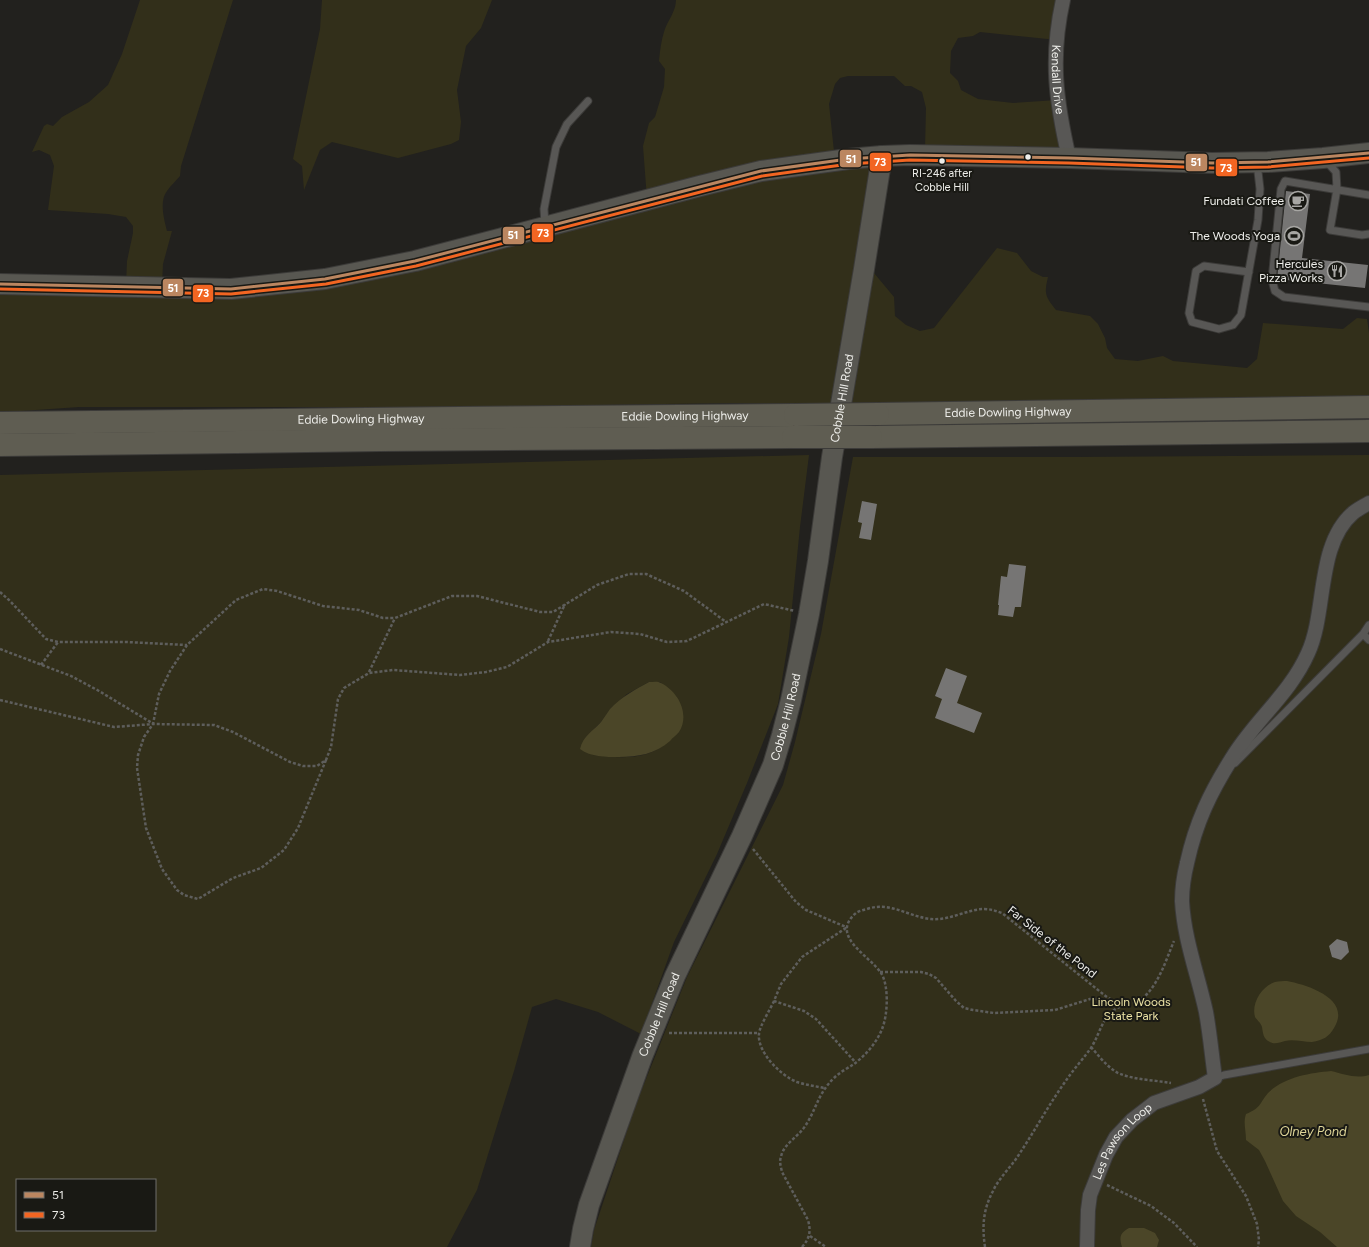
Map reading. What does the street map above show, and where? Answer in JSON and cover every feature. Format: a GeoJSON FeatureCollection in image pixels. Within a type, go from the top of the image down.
{"type":"FeatureCollection","features":[{"type":"Feature","properties":{"kind":"highway","name":"Eddie Dowling Highway"},"geometry":{"type":"LineString","coordinates":[[0,423],[795,415],[1369,407]]}},
{"type":"Feature","properties":{"kind":"highway","name":"Eddie Dowling Highway"},"geometry":{"type":"LineString","coordinates":[[0,445],[1369,431]]}},
{"type":"Feature","properties":{"kind":"main road"},"geometry":{"type":"LineString","coordinates":[[0,284],[231,289],[325,279],[415,261],[700,186],[761,172],[848,159],[882,156],[1069,158],[1212,163],[1323,158],[1369,152]]}},
{"type":"Feature","properties":{"kind":"main road","name":"Cobble Hill Road"},"geometry":{"type":"LineString","coordinates":[[580,1247],[589,1205],[652,1033],[675,976],[742,836],[773,765],[782,735],[809,614],[818,561],[832,456],[882,156]]}},
{"type":"Feature","properties":{"kind":"street","name":"Kendall Drive"},"geometry":{"type":"LineString","coordinates":[[1063,0],[1055,58],[1060,116],[1069,158]]}},
{"type":"Feature","properties":{"kind":"street"},"geometry":{"type":"LineString","coordinates":[[1215,1078],[1206,1012],[1189,946],[1182,900],[1185,873],[1191,846],[1203,809],[1236,751],[1275,704],[1301,668],[1309,652],[1317,622],[1329,551],[1340,529],[1352,514],[1369,503]]}},
{"type":"Feature","properties":{"kind":"street","name":"Les Pawson Loop"},"geometry":{"type":"LineString","coordinates":[[1087,1247],[1090,1196],[1096,1179],[1116,1137],[1132,1120],[1154,1103],[1199,1087],[1215,1078]]}},
{"type":"Feature","properties":{"kind":"lane"},"geometry":{"type":"LineString","coordinates":[[545,227],[544,209],[556,147],[567,124],[588,101]]}},
{"type":"Feature","properties":{"kind":"lane"},"geometry":{"type":"LineString","coordinates":[[1323,158],[1336,172],[1337,189],[1330,230],[1362,235],[1369,234]]}},
{"type":"Feature","properties":{"kind":"lane"},"geometry":{"type":"LineString","coordinates":[[1249,272],[1204,266],[1196,271],[1189,313],[1192,322],[1219,329],[1233,325],[1241,315],[1249,272],[1258,220],[1260,189],[1257,162]]}},
{"type":"Feature","properties":{"kind":"lane"},"geometry":{"type":"LineString","coordinates":[[1369,195],[1285,181],[1281,189],[1272,280],[1275,291],[1284,297],[1369,307]]}},
{"type":"Feature","properties":{"kind":"lane"},"geometry":{"type":"LineString","coordinates":[[1218,781],[1363,634],[1369,625]]}},
{"type":"Feature","properties":{"kind":"lane"},"geometry":{"type":"LineString","coordinates":[[1363,634],[1369,640]]}},
{"type":"Feature","properties":{"kind":"lane"},"geometry":{"type":"LineString","coordinates":[[1215,1078],[1224,1075],[1369,1049]]}},
{"type":"Feature","properties":{"kind":"path"},"geometry":{"type":"LineString","coordinates":[[726,622],[684,591],[646,574],[629,574],[596,586],[553,612],[540,612],[477,596],[452,596],[395,618],[383,618],[359,610],[323,606],[277,591],[263,589],[236,600],[187,645],[170,671],[159,694],[153,724],[142,743],[138,755],[137,768],[146,828],[162,869],[177,890],[184,895],[198,899],[233,878],[261,868],[284,850],[298,828],[331,747],[338,699],[344,688],[369,673],[393,670],[460,675],[486,672],[507,667],[548,642],[611,632],[640,634],[667,642],[686,641],[764,604],[809,614]]}},
{"type":"Feature","properties":{"kind":"path"},"geometry":{"type":"LineString","coordinates":[[0,592],[10,600],[46,639],[58,642],[127,642],[187,645]]}},
{"type":"Feature","properties":{"kind":"path"},"geometry":{"type":"LineString","coordinates":[[548,642],[565,604]]}},
{"type":"Feature","properties":{"kind":"path"},"geometry":{"type":"LineString","coordinates":[[369,673],[395,618]]}},
{"type":"Feature","properties":{"kind":"path"},"geometry":{"type":"LineString","coordinates":[[40,665],[58,642]]}},
{"type":"Feature","properties":{"kind":"path"},"geometry":{"type":"LineString","coordinates":[[0,649],[71,676],[153,724]]}},
{"type":"Feature","properties":{"kind":"path"},"geometry":{"type":"LineString","coordinates":[[0,700],[114,726],[153,724],[214,725],[233,732],[290,762],[303,766],[317,766],[326,760]]}},
{"type":"Feature","properties":{"kind":"path"},"geometry":{"type":"LineString","coordinates":[[742,836],[796,902],[806,910],[846,928]]}},
{"type":"Feature","properties":{"kind":"path","name":"Far Side of the Pond"},"geometry":{"type":"LineString","coordinates":[[846,928],[850,919],[857,912],[874,906],[889,907],[933,920],[944,919],[983,909],[993,910],[1002,914],[1103,994],[1116,1002],[1128,1004]]}},
{"type":"Feature","properties":{"kind":"path"},"geometry":{"type":"LineString","coordinates":[[802,1247],[810,1236],[810,1228],[808,1220],[782,1172],[780,1164],[781,1156],[785,1147],[796,1138],[805,1127],[824,1088],[835,1076],[856,1062],[875,1043],[882,1028],[886,1013],[885,982],[880,972],[849,940],[846,928]]}},
{"type":"Feature","properties":{"kind":"path"},"geometry":{"type":"LineString","coordinates":[[824,1088],[796,1082],[780,1072],[760,1046],[759,1033],[781,984],[802,957],[846,928]]}},
{"type":"Feature","properties":{"kind":"path"},"geometry":{"type":"LineString","coordinates":[[985,1247],[983,1229],[984,1215],[992,1191],[1017,1158],[1065,1082],[1091,1047],[1109,1013],[1120,1006],[1138,1002],[1149,993],[1157,980],[1177,934]]}},
{"type":"Feature","properties":{"kind":"path"},"geometry":{"type":"LineString","coordinates":[[880,972],[921,972],[930,974],[936,978],[956,1002],[964,1008],[994,1013],[1055,1010],[1090,999],[1103,999],[1120,1006]]}},
{"type":"Feature","properties":{"kind":"path"},"geometry":{"type":"LineString","coordinates":[[774,1001],[804,1011],[816,1019],[856,1062]]}},
{"type":"Feature","properties":{"kind":"path"},"geometry":{"type":"LineString","coordinates":[[652,1033],[759,1033]]}},
{"type":"Feature","properties":{"kind":"path"},"geometry":{"type":"LineString","coordinates":[[1091,1047],[1104,1062],[1118,1072],[1133,1078],[1199,1087],[1218,1151],[1246,1196],[1257,1224],[1259,1240],[1258,1247]]}},
{"type":"Feature","properties":{"kind":"path"},"geometry":{"type":"LineString","coordinates":[[1096,1179],[1151,1206],[1174,1223],[1197,1247]]}},
{"type":"Feature","properties":{"kind":"path"},"geometry":{"type":"LineString","coordinates":[[810,1236],[826,1247]]}},
{"type":"Feature","properties":{"kind":"green space"},"geometry":{"type":"Polygon","coordinates":[[[140,0],[233,0],[181,166],[180,176],[167,191],[163,200],[163,210],[167,231],[172,231],[163,264],[162,285],[301,283],[647,199],[643,146],[649,123],[655,117],[664,87],[665,69],[659,61],[660,50],[665,28],[675,9],[676,0],[1065,0],[1057,40],[980,32],[973,36],[958,38],[951,51],[950,73],[958,81],[961,90],[978,99],[1013,103],[1057,100],[1061,154],[925,149],[926,108],[922,92],[911,86],[905,86],[894,76],[848,76],[840,78],[835,84],[829,104],[835,161],[855,164],[876,170],[867,261],[874,273],[894,297],[895,316],[906,325],[920,331],[934,328],[997,248],[1017,253],[1031,271],[1043,277],[1048,277],[1046,295],[1056,310],[1090,316],[1098,324],[1105,338],[1107,348],[1115,359],[1138,361],[1163,356],[1173,361],[1247,368],[1257,359],[1263,323],[1343,329],[1357,318],[1367,319],[1369,333],[1369,408],[732,403],[397,408],[79,407],[0,412],[0,285],[126,286],[127,261],[133,226],[126,217],[108,214],[48,210],[54,166],[50,155],[39,150],[32,152],[44,126],[47,124],[53,126],[62,117],[89,102],[108,85],[122,54],[140,0]]]}},
{"type":"Feature","properties":{"kind":"green space"},"geometry":{"type":"Polygon","coordinates":[[[322,0],[492,0],[481,28],[466,46],[457,90],[461,122],[459,140],[451,144],[398,158],[332,142],[320,150],[304,190],[302,166],[293,159],[320,29],[322,0]]]}},
{"type":"Feature","properties":{"kind":"green space"},"geometry":{"type":"Polygon","coordinates":[[[809,455],[789,637],[778,704],[717,854],[674,942],[641,1034],[598,1012],[556,999],[532,1007],[477,1190],[447,1247],[0,1247],[0,475],[809,455]],[[649,682],[627,694],[611,708],[601,722],[585,738],[593,755],[624,757],[640,756],[661,747],[678,733],[677,697],[660,682],[649,682]]]}},
{"type":"Feature","properties":{"kind":"green space","name":"Lincoln Woods State Park"},"geometry":{"type":"Polygon","coordinates":[[[1369,455],[1369,1247],[591,1247],[594,1230],[636,1104],[687,977],[783,785],[821,634],[853,457],[1369,455]]]}},
{"type":"Feature","properties":{"kind":"water"},"geometry":{"type":"Polygon","coordinates":[[[649,682],[661,683],[667,687],[678,698],[681,704],[683,711],[682,725],[679,732],[670,741],[652,752],[626,757],[603,757],[589,754],[580,749],[581,744],[586,737],[601,722],[614,705],[649,682]]]}},
{"type":"Feature","properties":{"kind":"water"},"geometry":{"type":"Polygon","coordinates":[[[1287,981],[1316,990],[1333,1001],[1337,1009],[1338,1018],[1334,1028],[1325,1038],[1312,1042],[1291,1040],[1272,1043],[1265,1038],[1260,1023],[1255,1017],[1254,1012],[1256,1001],[1262,991],[1270,984],[1287,981]]]}},
{"type":"Feature","properties":{"kind":"water","name":"Olney Pond"},"geometry":{"type":"Polygon","coordinates":[[[1331,1071],[1354,1076],[1369,1075],[1369,1247],[1337,1247],[1320,1232],[1296,1216],[1283,1201],[1259,1150],[1246,1140],[1246,1114],[1257,1108],[1268,1093],[1274,1088],[1282,1083],[1298,1077],[1331,1071]]]}},
{"type":"Feature","properties":{"kind":"water"},"geometry":{"type":"Polygon","coordinates":[[[1129,1228],[1144,1228],[1155,1233],[1159,1240],[1157,1247],[1122,1247],[1121,1236],[1129,1228]]]}},
{"type":"Feature","properties":{"kind":"building"},"geometry":{"type":"Polygon","coordinates":[[[1286,191],[1310,194],[1302,258],[1368,265],[1365,288],[1277,279],[1286,191]]]}},
{"type":"Feature","properties":{"kind":"building"},"geometry":{"type":"Polygon","coordinates":[[[862,501],[877,504],[871,540],[859,538],[862,523],[858,522],[862,501]]]}},
{"type":"Feature","properties":{"kind":"building"},"geometry":{"type":"Polygon","coordinates":[[[1009,564],[1026,566],[1021,607],[1015,607],[1013,617],[998,615],[1001,576],[1007,577],[1009,564]]]}},
{"type":"Feature","properties":{"kind":"building"},"geometry":{"type":"Polygon","coordinates":[[[946,668],[967,676],[957,703],[982,713],[974,733],[935,718],[942,699],[935,696],[946,668]]]}},
{"type":"Feature","properties":{"kind":"building"},"geometry":{"type":"Polygon","coordinates":[[[1337,939],[1347,942],[1349,952],[1341,960],[1332,957],[1329,946],[1337,939]]]}},
{"type":"Feature","properties":{"kind":"transit line","name":"51"},"geometry":{"type":"LineString","coordinates":[[0,284],[231,289],[325,279],[415,261],[761,171],[848,159],[910,155],[1069,158],[1212,163],[1268,162],[1369,153]]}},
{"type":"Feature","properties":{"kind":"transit line","name":"73"},"geometry":{"type":"LineString","coordinates":[[0,289],[231,294],[326,284],[416,266],[762,176],[849,164],[910,160],[1069,163],[1212,168],[1268,167],[1369,158]]}},
{"type":"Feature","properties":{"kind":"place","name":"RI-246 after Cobble Hill"},"geometry":{"type":"Point","coordinates":[942,161]}},
{"type":"Feature","properties":{"kind":"place","name":"Fundati Coffee"},"geometry":{"type":"Point","coordinates":[1298,201]}},
{"type":"Feature","properties":{"kind":"place","name":"The Woods Yoga"},"geometry":{"type":"Point","coordinates":[1294,236]}},
{"type":"Feature","properties":{"kind":"place","name":"Hercules Pizza Works"},"geometry":{"type":"Point","coordinates":[1337,271]}}]}
